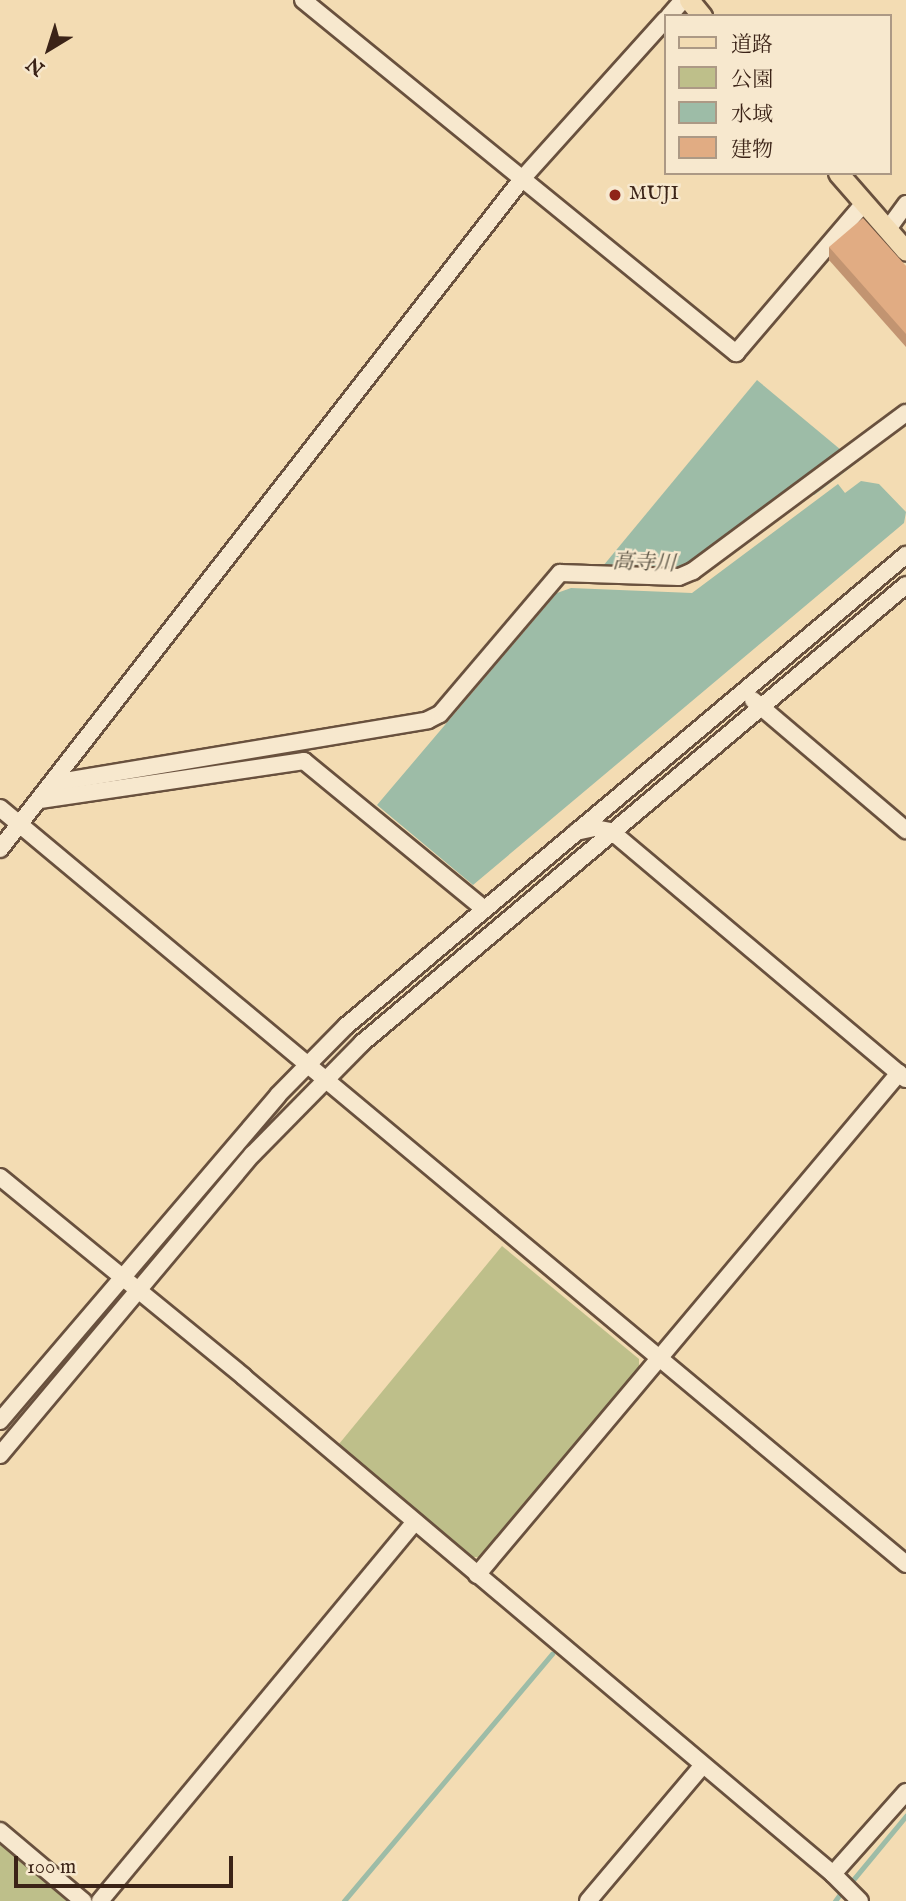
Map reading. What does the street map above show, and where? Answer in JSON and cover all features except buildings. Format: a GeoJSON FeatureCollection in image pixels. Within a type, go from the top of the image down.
{"type":"FeatureCollection","features":[{"type":"Feature","properties":{"kind":"main road"},"geometry":{"type":"LineString","coordinates":[[689,0],[700,14]]}},
{"type":"Feature","properties":{"kind":"main road"},"geometry":{"type":"LineString","coordinates":[[840,175],[906,251]]}},
{"type":"Feature","properties":{"kind":"street"},"geometry":{"type":"LineString","coordinates":[[303,0],[736,352],[864,203]]}},
{"type":"Feature","properties":{"kind":"street"},"geometry":{"type":"LineString","coordinates":[[671,14],[683,0]]}},
{"type":"Feature","properties":{"kind":"street"},"geometry":{"type":"LineString","coordinates":[[0,849],[522,179],[664,21]]}},
{"type":"Feature","properties":{"kind":"street"},"geometry":{"type":"LineString","coordinates":[[888,229],[906,204]]}},
{"type":"Feature","properties":{"kind":"street"},"geometry":{"type":"LineString","coordinates":[[53,783],[428,720],[440,714],[560,573],[679,577],[693,571],[906,413]]}},
{"type":"Feature","properties":{"kind":"street"},"geometry":{"type":"LineString","coordinates":[[0,1421],[308,1062],[483,908],[906,555]]}},
{"type":"Feature","properties":{"kind":"street"},"geometry":{"type":"LineString","coordinates":[[0,1455],[253,1154],[327,1078],[472,947],[906,585]]}},
{"type":"Feature","properties":{"kind":"street"},"geometry":{"type":"LineString","coordinates":[[744,692],[906,830]]}},
{"type":"Feature","properties":{"kind":"street"},"geometry":{"type":"LineString","coordinates":[[40,800],[304,761],[483,908]]}},
{"type":"Feature","properties":{"kind":"street"},"geometry":{"type":"LineString","coordinates":[[611,831],[615,802],[622,792]]}},
{"type":"Feature","properties":{"kind":"street"},"geometry":{"type":"LineString","coordinates":[[0,808],[308,1062],[906,1564]]}},
{"type":"Feature","properties":{"kind":"street"},"geometry":{"type":"LineString","coordinates":[[477,1575],[902,1076],[611,831],[595,828],[574,833]]}},
{"type":"Feature","properties":{"kind":"street"},"geometry":{"type":"LineString","coordinates":[[0,1177],[415,1522],[833,1874],[860,1901]]}},
{"type":"Feature","properties":{"kind":"street"},"geometry":{"type":"LineString","coordinates":[[100,1901],[415,1522]]}},
{"type":"Feature","properties":{"kind":"street"},"geometry":{"type":"LineString","coordinates":[[588,1901],[702,1766]]}},
{"type":"Feature","properties":{"kind":"street"},"geometry":{"type":"LineString","coordinates":[[833,1874],[906,1792]]}},
{"type":"Feature","properties":{"kind":"street"},"geometry":{"type":"LineString","coordinates":[[0,1831],[83,1901]]}},
{"type":"Feature","properties":{"kind":"green space"},"geometry":{"type":"Polygon","coordinates":[[[502,1246],[639,1359],[639,1369],[480,1557],[472,1557],[339,1444],[502,1246]]]}},
{"type":"Feature","properties":{"kind":"green space"},"geometry":{"type":"Polygon","coordinates":[[[0,1842],[72,1901],[0,1901],[0,1842]]]}},
{"type":"Feature","properties":{"kind":"water"},"geometry":{"type":"Polygon","coordinates":[[[757,380],[841,450],[684,567],[668,571],[603,566],[757,380]]]}},
{"type":"Feature","properties":{"kind":"water"},"geometry":{"type":"Polygon","coordinates":[[[861,481],[879,484],[906,512],[904,523],[473,885],[377,805],[557,593],[571,588],[692,593],[838,484],[845,493],[861,481]]]}},
{"type":"Feature","properties":{"kind":"waterway","name":"高寺川"},"geometry":{"type":"LineString","coordinates":[[813,492],[862,455]]}},
{"type":"Feature","properties":{"kind":"waterway"},"geometry":{"type":"LineString","coordinates":[[344,1901],[552,1654]]}},
{"type":"Feature","properties":{"kind":"waterway"},"geometry":{"type":"LineString","coordinates":[[853,1880],[906,1816]]}},
{"type":"Feature","properties":{"kind":"waterway"},"geometry":{"type":"LineString","coordinates":[[835,1901],[840,1894]]}},
{"type":"Feature","properties":{"kind":"place","name":"MUJI"},"geometry":{"type":"Point","coordinates":[615,195]}}]}
